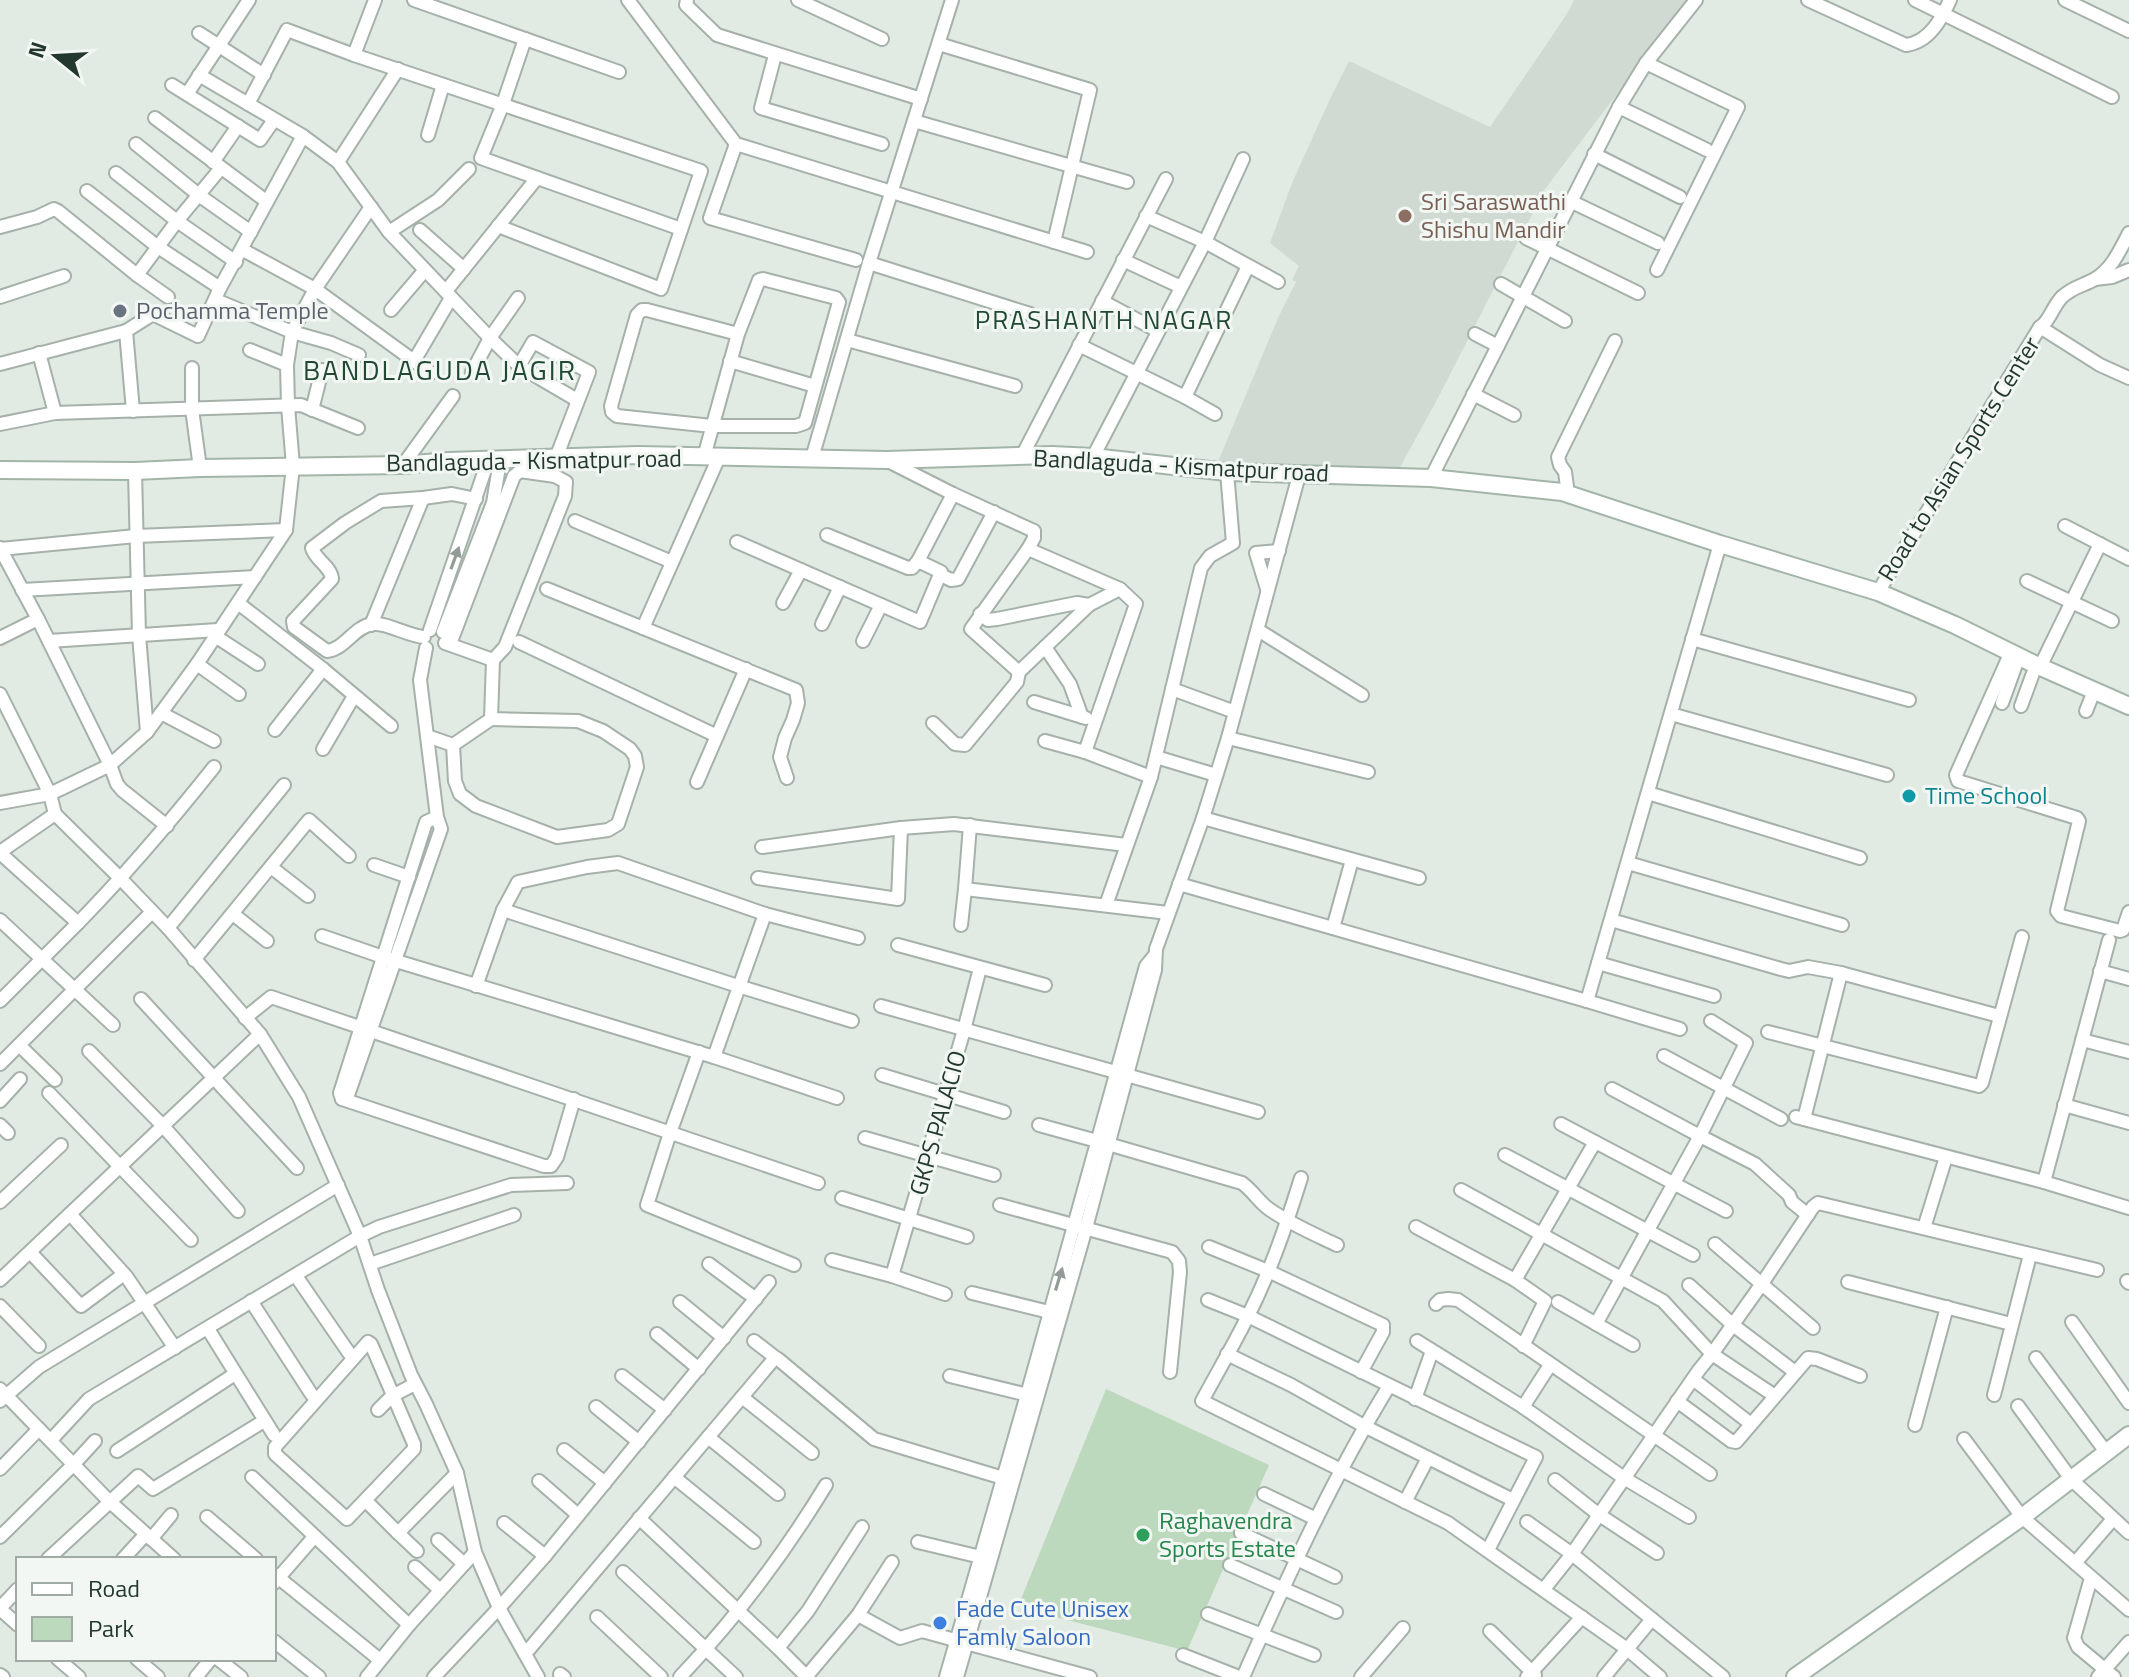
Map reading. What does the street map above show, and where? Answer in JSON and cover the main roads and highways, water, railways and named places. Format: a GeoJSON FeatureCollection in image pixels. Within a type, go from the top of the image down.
{"type":"FeatureCollection","features":[{"type":"Feature","properties":{"kind":"place","name":"Sri Saraswathi Shishu Mandir"},"geometry":{"type":"Point","coordinates":[1405,216]}},
{"type":"Feature","properties":{"kind":"place","name":"Pochamma Temple"},"geometry":{"type":"Point","coordinates":[120,311]}},
{"type":"Feature","properties":{"kind":"place","name":"Time School"},"geometry":{"type":"Point","coordinates":[1909,796]}},
{"type":"Feature","properties":{"kind":"place","name":"Raghavendra Sports Estate"},"geometry":{"type":"Point","coordinates":[1143,1535]}},
{"type":"Feature","properties":{"kind":"place","name":"Fade Cute Unisex Famly Saloon"},"geometry":{"type":"Point","coordinates":[940,1623]}},
{"type":"Feature","properties":{"kind":"district","name":"PRASHANTH NAGAR"},"geometry":{"type":"Point","coordinates":[1104,320]}},
{"type":"Feature","properties":{"kind":"district","name":"BANDLAGUDA JAGIR"},"geometry":{"type":"Point","coordinates":[440,370]}}]}
